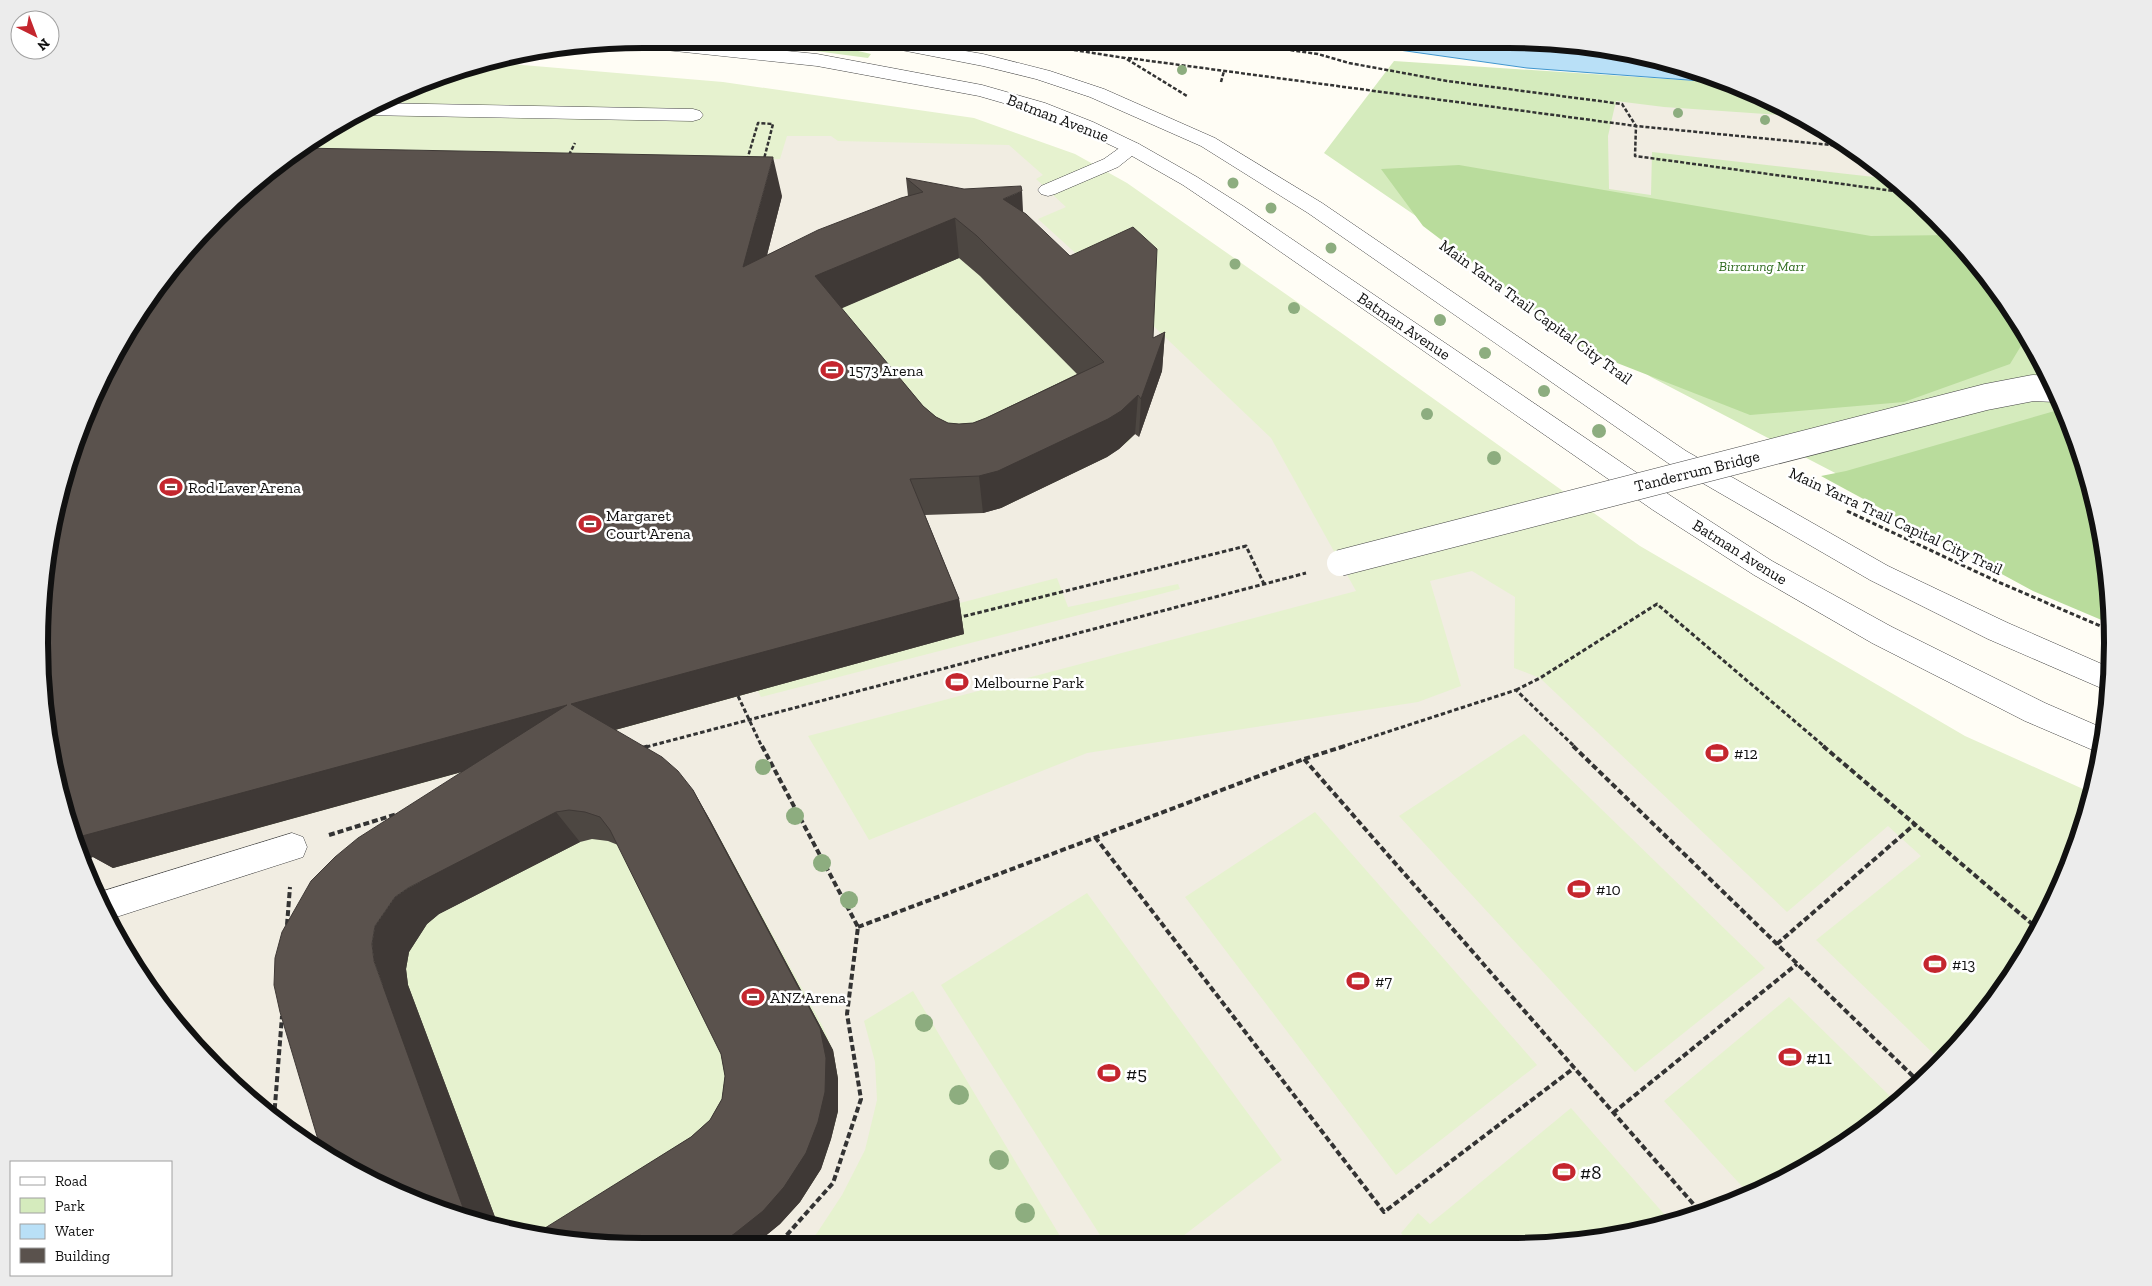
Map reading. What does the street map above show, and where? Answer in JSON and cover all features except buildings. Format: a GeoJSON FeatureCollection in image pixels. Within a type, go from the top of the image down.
{"type":"FeatureCollection","features":[{"type":"Feature","properties":{"kind":"street","name":"Batman Avenue"},"geometry":{"type":"LineString","coordinates":[[696,48],[817,60],[982,91],[1038,107],[1086,126],[1132,148],[1190,181],[1228,206],[1662,503],[1763,568],[1882,635],[2035,712],[2096,739]]}},
{"type":"Feature","properties":{"kind":"street","name":"Batman Avenue"},"geometry":{"type":"LineString","coordinates":[[917,48],[983,60],[1043,75],[1097,93],[1166,122],[1251,166],[1677,457],[1879,573],[1998,631],[2103,677]]}},
{"type":"Feature","properties":{"kind":"street"},"geometry":{"type":"LineString","coordinates":[[379,109],[693,115]]}},
{"type":"Feature","properties":{"kind":"street"},"geometry":{"type":"LineString","coordinates":[[1048,190],[1111,163],[1166,122]]}},
{"type":"Feature","properties":{"kind":"street","name":"Tanderrum Bridge"},"geometry":{"type":"LineString","coordinates":[[1340,564],[1986,397],[2034,388],[2047,389]]}},
{"type":"Feature","properties":{"kind":"street"},"geometry":{"type":"LineString","coordinates":[[108,904],[292,847]]}},
{"type":"Feature","properties":{"kind":"path"},"geometry":{"type":"LineString","coordinates":[[1275,48],[1318,54],[1349,63],[1447,81],[1622,104],[1636,126],[1635,156],[1741,172],[1898,192]]}},
{"type":"Feature","properties":{"kind":"path"},"geometry":{"type":"LineString","coordinates":[[1195,101],[1125,58],[1636,126],[1836,145]]}},
{"type":"Feature","properties":{"kind":"path"},"geometry":{"type":"LineString","coordinates":[[1221,82],[1224,71]]}},
{"type":"Feature","properties":{"kind":"path"},"geometry":{"type":"LineString","coordinates":[[567,160],[588,113]]}},
{"type":"Feature","properties":{"kind":"path"},"geometry":{"type":"LineString","coordinates":[[747,161],[758,124],[773,124],[764,160]]}},
{"type":"Feature","properties":{"kind":"path","name":"Main Yarra Trail Capital City Trail"},"geometry":{"type":"LineString","coordinates":[[1847,511],[1996,581],[2104,627]]}},
{"type":"Feature","properties":{"kind":"path"},"geometry":{"type":"LineString","coordinates":[[957,618],[1246,546],[1264,584]]}},
{"type":"Feature","properties":{"kind":"path"},"geometry":{"type":"LineString","coordinates":[[633,751],[1340,564]]}},
{"type":"Feature","properties":{"kind":"path"},"geometry":{"type":"LineString","coordinates":[[858,926],[1304,759],[1516,690],[1540,678],[1657,604],[2033,926]]}},
{"type":"Feature","properties":{"kind":"path"},"geometry":{"type":"LineString","coordinates":[[1516,690],[1915,1078]]}},
{"type":"Feature","properties":{"kind":"path"},"geometry":{"type":"LineString","coordinates":[[738,696],[748,720],[858,926],[847,1014],[861,1099],[833,1183],[784,1238]]}},
{"type":"Feature","properties":{"kind":"path"},"geometry":{"type":"LineString","coordinates":[[1304,759],[1697,1208]]}},
{"type":"Feature","properties":{"kind":"path"},"geometry":{"type":"LineString","coordinates":[[287,934],[292,847],[402,813]]}},
{"type":"Feature","properties":{"kind":"path"},"geometry":{"type":"LineString","coordinates":[[1777,944],[1915,824]]}},
{"type":"Feature","properties":{"kind":"path"},"geometry":{"type":"LineString","coordinates":[[1095,837],[1384,1212],[1574,1068]]}},
{"type":"Feature","properties":{"kind":"path"},"geometry":{"type":"LineString","coordinates":[[1613,1113],[1797,964]]}},
{"type":"Feature","properties":{"kind":"path"},"geometry":{"type":"LineString","coordinates":[[275,1111],[282,1012]]}},
{"type":"Feature","properties":{"kind":"green space"},"geometry":{"type":"Polygon","coordinates":[[[794,48],[845,48],[871,54],[868,58],[794,48]]]}},
{"type":"Feature","properties":{"kind":"green space","name":"Birrarung Marr"},"geometry":{"type":"Polygon","coordinates":[[[1394,61],[1707,82],[1772,109],[1807,127],[1840,148],[1902,195],[1957,250],[1981,280],[2025,345],[2059,415],[2073,452],[2092,524],[1916,515],[1651,377],[1324,153],[1394,61]]]}},
{"type":"Feature","properties":{"kind":"green space","name":"Melbourne Park"},"geometry":{"type":"Polygon","coordinates":[[[507,64],[723,82],[974,118],[1075,154],[1127,183],[1640,546],[1965,736],[2086,790],[2073,834],[2059,871],[2025,941],[2004,974],[1957,1036],[1902,1091],[1840,1138],[1807,1159],[1737,1193],[1700,1207],[1625,1227],[1548,1237],[643,1238],[565,1233],[489,1218],[415,1193],[345,1159],[312,1138],[250,1091],[195,1036],[171,1006],[127,941],[99,885],[73,474],[93,415],[109,380],[127,345],[148,312],[195,250],[250,195],[280,171],[345,127],[380,109],[452,79],[507,64]]]}},
{"type":"Feature","properties":{"kind":"green space"},"geometry":{"type":"Polygon","coordinates":[[[1459,165],[1871,236],[1943,235],[1981,280],[2023,342],[2010,364],[1904,402],[1750,415],[1589,352],[1423,226],[1381,169],[1459,165]]]}},
{"type":"Feature","properties":{"kind":"green space"},"geometry":{"type":"Polygon","coordinates":[[[2057,410],[2073,452],[2093,527],[2099,565],[2103,621],[2033,591],[1821,476],[1846,471],[2057,410]]]}},
{"type":"Feature","properties":{"kind":"shaded area"},"geometry":{"type":"Polygon","coordinates":[[[1616,101],[1664,107],[1784,115],[1840,148],[1880,178],[1652,152],[1651,195],[1609,189],[1608,136],[1616,101]]]}},
{"type":"Feature","properties":{"kind":"shaded area"},"geometry":{"type":"Polygon","coordinates":[[[787,136],[831,136],[838,141],[1009,145],[1043,175],[1036,179],[1066,207],[1038,219],[1271,438],[1356,591],[808,736],[869,840],[1087,753],[1418,702],[1461,686],[1430,581],[1472,571],[1515,597],[1514,668],[1540,678],[1787,912],[1888,826],[1921,856],[1816,940],[1937,1057],[1892,1099],[1789,997],[1664,1101],[1745,1189],[1700,1207],[1667,1217],[1571,1108],[1430,1224],[1418,1213],[1401,1233],[1405,1238],[1180,1238],[1282,1160],[1087,893],[941,985],[1102,1238],[1061,1238],[913,991],[864,1021],[875,1062],[877,1100],[865,1150],[842,1195],[812,1238],[762,1238],[800,1202],[821,1169],[838,1111],[838,1079],[833,1050],[823,1027],[710,820],[696,801],[417,849],[364,1169],[312,1138],[280,1115],[250,1091],[222,1064],[195,1036],[171,1006],[127,941],[88,858],[114,842],[113,868],[758,691],[761,697],[1180,589],[1178,584],[1068,607],[1057,578],[952,605],[890,491],[1001,508],[1107,457],[1129,441],[1142,424],[990,233],[774,340],[755,160],[780,159],[787,136]],[[1524,734],[1399,816],[1635,1072],[1765,968],[1524,734]],[[1315,812],[1185,897],[1396,1175],[1537,1065],[1315,812]]]}},
{"type":"Feature","properties":{"kind":"water"},"geometry":{"type":"Polygon","coordinates":[[[1385,48],[1509,48],[1587,53],[1663,68],[1706,81],[1527,68],[1385,48]]]}},
{"type":"Feature","properties":{"kind":"place","name":"1573 Arena"},"geometry":{"type":"Point","coordinates":[832,370]}},
{"type":"Feature","properties":{"kind":"place","name":"Rod Laver Arena"},"geometry":{"type":"Point","coordinates":[171,487]}},
{"type":"Feature","properties":{"kind":"place","name":"Margaret Court Arena"},"geometry":{"type":"Point","coordinates":[590,524]}},
{"type":"Feature","properties":{"kind":"place","name":"Melbourne Park"},"geometry":{"type":"Point","coordinates":[957,682]}},
{"type":"Feature","properties":{"kind":"place","name":"#12"},"geometry":{"type":"Point","coordinates":[1717,753]}},
{"type":"Feature","properties":{"kind":"place","name":"#10"},"geometry":{"type":"Point","coordinates":[1579,889]}},
{"type":"Feature","properties":{"kind":"place","name":"#13"},"geometry":{"type":"Point","coordinates":[1935,964]}},
{"type":"Feature","properties":{"kind":"place","name":"#7"},"geometry":{"type":"Point","coordinates":[1358,981]}},
{"type":"Feature","properties":{"kind":"place","name":"ANZ Arena"},"geometry":{"type":"Point","coordinates":[753,997]}},
{"type":"Feature","properties":{"kind":"place","name":"#11"},"geometry":{"type":"Point","coordinates":[1790,1057]}},
{"type":"Feature","properties":{"kind":"place","name":"#5"},"geometry":{"type":"Point","coordinates":[1109,1073]}},
{"type":"Feature","properties":{"kind":"place","name":"#8"},"geometry":{"type":"Point","coordinates":[1564,1172]}}]}
